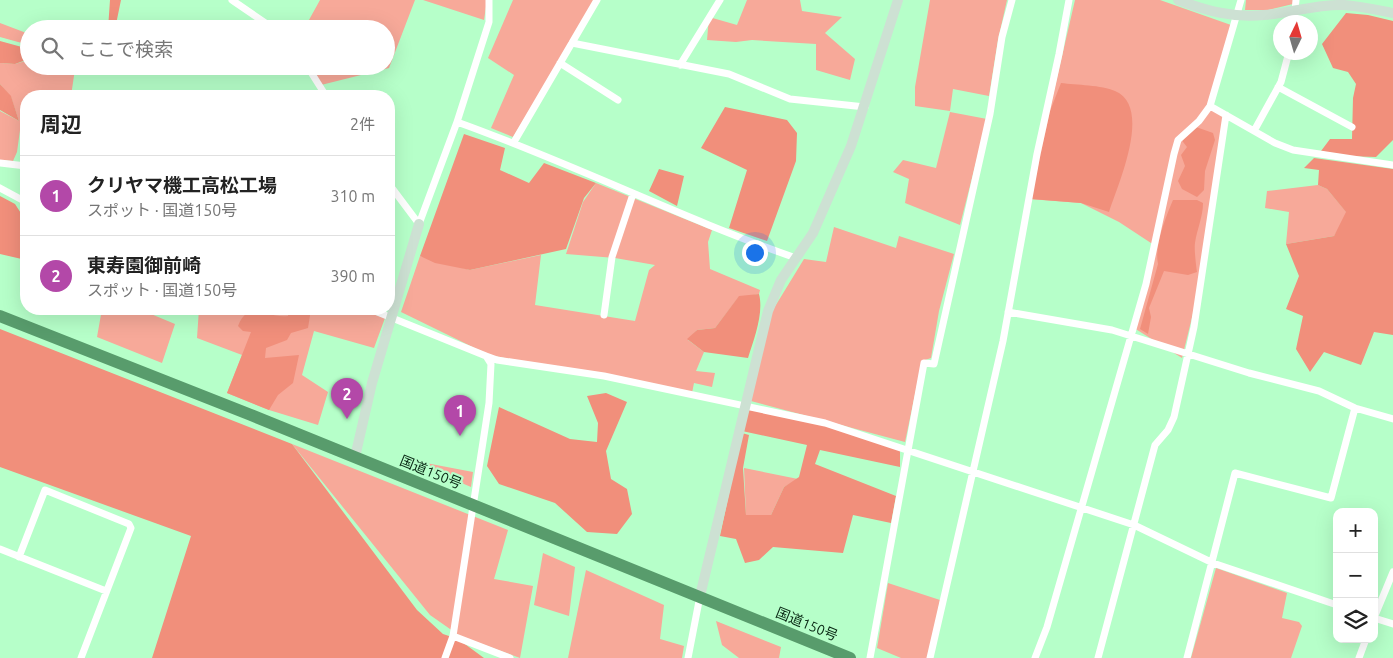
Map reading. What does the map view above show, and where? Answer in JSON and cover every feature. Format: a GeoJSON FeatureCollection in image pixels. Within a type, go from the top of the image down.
{"type":"FeatureCollection","features":[{"type":"Feature","properties":{"kind":"highway","name":"国道150号"},"geometry":{"type":"LineString","coordinates":[[0,316],[355,457],[850,658]]}},
{"type":"Feature","properties":{"kind":"street"},"geometry":{"type":"LineString","coordinates":[[232,0],[261,20]]}},
{"type":"Feature","properties":{"kind":"street"},"geometry":{"type":"LineString","coordinates":[[395,307],[419,224],[457,122],[489,22],[489,0]]}},
{"type":"Feature","properties":{"kind":"street"},"geometry":{"type":"LineString","coordinates":[[514,142],[597,0]]}},
{"type":"Feature","properties":{"kind":"street"},"geometry":{"type":"LineString","coordinates":[[680,65],[720,0]]}},
{"type":"Feature","properties":{"kind":"street"},"geometry":{"type":"LineString","coordinates":[[688,658],[700,596],[768,311],[781,280],[821,215],[852,146],[898,0]]}},
{"type":"Feature","properties":{"kind":"street"},"geometry":{"type":"LineString","coordinates":[[870,658],[924,363],[934,364],[990,114],[1002,36],[1012,0]]}},
{"type":"Feature","properties":{"kind":"street"},"geometry":{"type":"LineString","coordinates":[[930,658],[1008,312],[1037,154],[1069,0]]}},
{"type":"Feature","properties":{"kind":"street"},"geometry":{"type":"LineString","coordinates":[[1178,0],[1210,12],[1238,16],[1265,15],[1296,5],[1345,3],[1393,13]]}},
{"type":"Feature","properties":{"kind":"street"},"geometry":{"type":"LineString","coordinates":[[1035,658],[1047,627],[1146,284],[1178,140],[1199,121],[1210,106],[1238,16],[1241,0]]}},
{"type":"Feature","properties":{"kind":"street"},"geometry":{"type":"LineString","coordinates":[[572,43],[729,74],[790,99],[865,107]]}},
{"type":"Feature","properties":{"kind":"street"},"geometry":{"type":"LineString","coordinates":[[1254,131],[1278,87],[1286,60]]}},
{"type":"Feature","properties":{"kind":"street"},"geometry":{"type":"LineString","coordinates":[[560,63],[618,100]]}},
{"type":"Feature","properties":{"kind":"street"},"geometry":{"type":"LineString","coordinates":[[313,75],[322,90]]}},
{"type":"Feature","properties":{"kind":"street"},"geometry":{"type":"LineString","coordinates":[[1278,87],[1352,127]]}},
{"type":"Feature","properties":{"kind":"street"},"geometry":{"type":"LineString","coordinates":[[1210,106],[1293,150],[1393,165]]}},
{"type":"Feature","properties":{"kind":"street"},"geometry":{"type":"LineString","coordinates":[[1098,658],[1156,445],[1168,430],[1174,417],[1194,328],[1226,115]]}},
{"type":"Feature","properties":{"kind":"street"},"geometry":{"type":"LineString","coordinates":[[457,122],[514,142],[728,235],[796,258]]}},
{"type":"Feature","properties":{"kind":"street"},"geometry":{"type":"LineString","coordinates":[[0,163],[20,165]]}},
{"type":"Feature","properties":{"kind":"street"},"geometry":{"type":"LineString","coordinates":[[0,188],[20,199]]}},
{"type":"Feature","properties":{"kind":"street"},"geometry":{"type":"LineString","coordinates":[[395,192],[419,224]]}},
{"type":"Feature","properties":{"kind":"street"},"geometry":{"type":"LineString","coordinates":[[604,315],[612,257],[633,194]]}},
{"type":"Feature","properties":{"kind":"street"},"geometry":{"type":"LineString","coordinates":[[1008,312],[1112,330],[1188,354],[1319,391],[1356,408],[1393,419]]}},
{"type":"Feature","properties":{"kind":"street"},"geometry":{"type":"LineString","coordinates":[[386,315],[497,360],[604,376],[745,405],[825,423],[908,448],[1134,525],[1213,562],[1333,604]]}},
{"type":"Feature","properties":{"kind":"street"},"geometry":{"type":"LineString","coordinates":[[355,457],[372,383],[392,317]]}},
{"type":"Feature","properties":{"kind":"street"},"geometry":{"type":"LineString","coordinates":[[445,658],[453,636],[489,403],[491,364],[486,356]]}},
{"type":"Feature","properties":{"kind":"street"},"geometry":{"type":"LineString","coordinates":[[1187,658],[1235,473],[1331,498],[1356,408]]}},
{"type":"Feature","properties":{"kind":"street"},"geometry":{"type":"LineString","coordinates":[[19,557],[45,490],[129,524],[131,528],[81,658]]}},
{"type":"Feature","properties":{"kind":"street"},"geometry":{"type":"LineString","coordinates":[[0,549],[106,591]]}},
{"type":"Feature","properties":{"kind":"street"},"geometry":{"type":"LineString","coordinates":[[1378,608],[1393,572]]}},
{"type":"Feature","properties":{"kind":"street"},"geometry":{"type":"LineString","coordinates":[[1378,619],[1393,624]]}},
{"type":"Feature","properties":{"kind":"street"},"geometry":{"type":"LineString","coordinates":[[453,636],[510,658]]}},
{"type":"Feature","properties":{"kind":"street"},"geometry":{"type":"LineString","coordinates":[[1359,658],[1365,643]]}},
{"type":"Feature","properties":{"kind":"shaded area"},"geometry":{"type":"Polygon","coordinates":[[[110,0],[121,0],[117,20],[109,20],[110,0]]]}},
{"type":"Feature","properties":{"kind":"shaded area"},"geometry":{"type":"Polygon","coordinates":[[[320,0],[415,0],[395,52],[395,20],[309,20],[320,0]]]}},
{"type":"Feature","properties":{"kind":"shaded area"},"geometry":{"type":"Polygon","coordinates":[[[423,0],[487,0],[484,20],[423,0]]]}},
{"type":"Feature","properties":{"kind":"shaded area"},"geometry":{"type":"Polygon","coordinates":[[[513,0],[597,0],[513,137],[491,128],[514,75],[488,58],[513,0]]]}},
{"type":"Feature","properties":{"kind":"shaded area"},"geometry":{"type":"Polygon","coordinates":[[[747,0],[800,0],[802,11],[842,17],[825,33],[855,59],[850,80],[816,70],[816,44],[752,40],[736,42],[707,40],[709,17],[737,25],[747,0]]]}},
{"type":"Feature","properties":{"kind":"shaded area"},"geometry":{"type":"Polygon","coordinates":[[[930,0],[1007,0],[989,96],[953,89],[950,111],[915,106],[915,87],[930,0]]]}},
{"type":"Feature","properties":{"kind":"shaded area"},"geometry":{"type":"Polygon","coordinates":[[[1075,0],[1160,0],[1231,25],[1210,106],[1226,115],[1202,277],[1182,358],[1134,328],[1154,245],[1119,222],[1081,203],[1029,199],[1075,0]]]}},
{"type":"Feature","properties":{"kind":"shaded area"},"geometry":{"type":"Polygon","coordinates":[[[1246,0],[1293,0],[1293,4],[1268,10],[1245,10],[1246,0]]]}},
{"type":"Feature","properties":{"kind":"shaded area"},"geometry":{"type":"Polygon","coordinates":[[[1346,13],[1368,15],[1393,21],[1393,140],[1376,157],[1345,156],[1321,151],[1330,139],[1352,139],[1353,98],[1356,84],[1348,72],[1333,68],[1322,44],[1346,13]]]}},
{"type":"Feature","properties":{"kind":"shaded area"},"geometry":{"type":"Polygon","coordinates":[[[0,23],[20,31],[20,43],[0,37],[0,23]]]}},
{"type":"Feature","properties":{"kind":"shaded area"},"geometry":{"type":"Polygon","coordinates":[[[0,41],[20,47],[20,62],[15,64],[0,63],[0,41]]]}},
{"type":"Feature","properties":{"kind":"shaded area"},"geometry":{"type":"Polygon","coordinates":[[[0,63],[20,63],[20,75],[74,75],[72,90],[20,90],[20,130],[17,152],[13,161],[0,160],[0,111],[19,121],[11,97],[0,84],[0,63]]]}},
{"type":"Feature","properties":{"kind":"shaded area"},"geometry":{"type":"Polygon","coordinates":[[[316,75],[361,75],[321,85],[316,75]]]}},
{"type":"Feature","properties":{"kind":"shaded area"},"geometry":{"type":"Polygon","coordinates":[[[1061,83],[1096,86],[1115,91],[1126,100],[1131,113],[1130,147],[1109,212],[1081,203],[1031,199],[1050,111],[1061,83]]]}},
{"type":"Feature","properties":{"kind":"shaded area"},"geometry":{"type":"Polygon","coordinates":[[[0,84],[11,96],[19,121],[0,110],[0,84]]]}},
{"type":"Feature","properties":{"kind":"shaded area"},"geometry":{"type":"Polygon","coordinates":[[[725,107],[787,120],[797,133],[796,161],[767,241],[729,228],[747,170],[701,148],[725,107]]]}},
{"type":"Feature","properties":{"kind":"shaded area"},"geometry":{"type":"Polygon","coordinates":[[[950,112],[987,119],[960,225],[905,203],[909,179],[893,172],[903,160],[936,168],[950,112]]]}},
{"type":"Feature","properties":{"kind":"shaded area"},"geometry":{"type":"Polygon","coordinates":[[[1196,127],[1213,133],[1215,140],[1205,171],[1204,190],[1197,197],[1182,189],[1178,181],[1185,166],[1181,155],[1187,147],[1180,138],[1196,127]]]}},
{"type":"Feature","properties":{"kind":"shaded area"},"geometry":{"type":"Polygon","coordinates":[[[464,134],[505,148],[500,170],[529,183],[544,163],[596,183],[584,198],[566,249],[470,270],[435,263],[420,256],[464,134]]]}},
{"type":"Feature","properties":{"kind":"shaded area"},"geometry":{"type":"Polygon","coordinates":[[[1314,158],[1393,169],[1393,335],[1374,332],[1361,365],[1324,352],[1310,372],[1296,349],[1303,316],[1286,309],[1299,276],[1286,244],[1334,236],[1346,212],[1327,189],[1318,185],[1319,170],[1304,168],[1314,158]]]}},
{"type":"Feature","properties":{"kind":"shaded area"},"geometry":{"type":"Polygon","coordinates":[[[659,169],[684,176],[677,206],[649,191],[659,169]]]}},
{"type":"Feature","properties":{"kind":"shaded area"},"geometry":{"type":"Polygon","coordinates":[[[596,183],[712,230],[708,242],[710,269],[760,290],[759,294],[738,298],[715,328],[697,330],[688,340],[704,352],[696,371],[715,373],[712,387],[694,383],[692,393],[684,392],[489,355],[401,312],[420,256],[470,270],[541,255],[535,305],[635,321],[649,270],[655,265],[615,258],[566,254],[583,202],[596,183]]]}},
{"type":"Feature","properties":{"kind":"shaded area"},"geometry":{"type":"Polygon","coordinates":[[[1318,185],[1327,189],[1348,214],[1334,236],[1286,244],[1289,212],[1265,208],[1267,191],[1318,185]]]}},
{"type":"Feature","properties":{"kind":"shaded area"},"geometry":{"type":"Polygon","coordinates":[[[0,196],[15,204],[20,212],[20,259],[0,254],[0,196]]]}},
{"type":"Feature","properties":{"kind":"shaded area"},"geometry":{"type":"Polygon","coordinates":[[[1173,200],[1197,200],[1203,203],[1195,245],[1197,272],[1188,275],[1164,271],[1149,308],[1151,317],[1148,334],[1140,329],[1158,264],[1159,240],[1173,200]]]}},
{"type":"Feature","properties":{"kind":"shaded area"},"geometry":{"type":"Polygon","coordinates":[[[834,227],[896,248],[899,236],[954,254],[939,311],[931,358],[922,361],[905,442],[751,401],[771,313],[804,259],[826,262],[834,227]]]}},
{"type":"Feature","properties":{"kind":"shaded area"},"geometry":{"type":"Polygon","coordinates":[[[759,294],[759,318],[748,358],[704,352],[687,339],[697,330],[715,328],[739,296],[759,294]]]}},
{"type":"Feature","properties":{"kind":"shaded area"},"geometry":{"type":"Polygon","coordinates":[[[101,315],[153,315],[175,324],[162,363],[97,337],[101,315]]]}},
{"type":"Feature","properties":{"kind":"shaded area"},"geometry":{"type":"Polygon","coordinates":[[[199,315],[376,315],[385,318],[374,348],[314,331],[302,375],[328,392],[318,425],[269,410],[227,393],[242,355],[197,338],[199,315]]]}},
{"type":"Feature","properties":{"kind":"shaded area"},"geometry":{"type":"Polygon","coordinates":[[[246,315],[310,315],[308,328],[291,333],[287,340],[266,348],[265,358],[299,355],[293,383],[278,395],[269,410],[227,393],[251,332],[243,331],[238,326],[242,318],[246,315]]]}},
{"type":"Feature","properties":{"kind":"shaded area"},"geometry":{"type":"Polygon","coordinates":[[[0,329],[292,444],[417,610],[443,634],[458,639],[484,658],[152,658],[191,536],[0,467],[0,329]]]}},
{"type":"Feature","properties":{"kind":"shaded area"},"geometry":{"type":"Polygon","coordinates":[[[606,393],[627,402],[606,451],[611,479],[627,489],[632,514],[617,534],[587,532],[555,503],[499,484],[487,466],[499,407],[570,439],[597,442],[598,423],[587,396],[606,393]]]}},
{"type":"Feature","properties":{"kind":"shaded area"},"geometry":{"type":"Polygon","coordinates":[[[752,409],[823,425],[900,450],[900,467],[820,450],[815,464],[896,496],[891,523],[853,515],[843,553],[773,547],[759,560],[745,563],[736,539],[720,536],[742,433],[749,435],[743,468],[746,515],[771,515],[784,487],[799,477],[807,445],[742,431],[747,411],[752,409]]]}},
{"type":"Feature","properties":{"kind":"shaded area"},"geometry":{"type":"Polygon","coordinates":[[[292,444],[508,530],[494,579],[533,586],[520,658],[460,636],[430,615],[292,444]]]}},
{"type":"Feature","properties":{"kind":"shaded area"},"geometry":{"type":"Polygon","coordinates":[[[405,459],[473,472],[471,487],[405,459]]]}},
{"type":"Feature","properties":{"kind":"shaded area"},"geometry":{"type":"Polygon","coordinates":[[[744,468],[798,479],[784,487],[771,515],[746,515],[744,468]]]}},
{"type":"Feature","properties":{"kind":"shaded area"},"geometry":{"type":"Polygon","coordinates":[[[543,553],[575,567],[569,616],[534,605],[543,553]]]}},
{"type":"Feature","properties":{"kind":"shaded area"},"geometry":{"type":"Polygon","coordinates":[[[1216,568],[1287,593],[1282,618],[1299,622],[1302,626],[1291,658],[1191,658],[1216,568]]]}},
{"type":"Feature","properties":{"kind":"shaded area"},"geometry":{"type":"Polygon","coordinates":[[[586,570],[664,605],[660,639],[684,646],[682,658],[568,658],[586,570]]]}},
{"type":"Feature","properties":{"kind":"shaded area"},"geometry":{"type":"Polygon","coordinates":[[[888,583],[940,600],[929,658],[901,658],[877,648],[888,583]]]}},
{"type":"Feature","properties":{"kind":"shaded area"},"geometry":{"type":"Polygon","coordinates":[[[716,621],[781,647],[779,658],[739,658],[722,645],[716,621]]]}},
{"type":"Feature","properties":{"kind":"place","name":"東寿園御前崎"},"geometry":{"type":"Point","coordinates":[347,419]}},
{"type":"Feature","properties":{"kind":"place","name":"クリヤマ機工高松工場"},"geometry":{"type":"Point","coordinates":[460,436]}}]}
